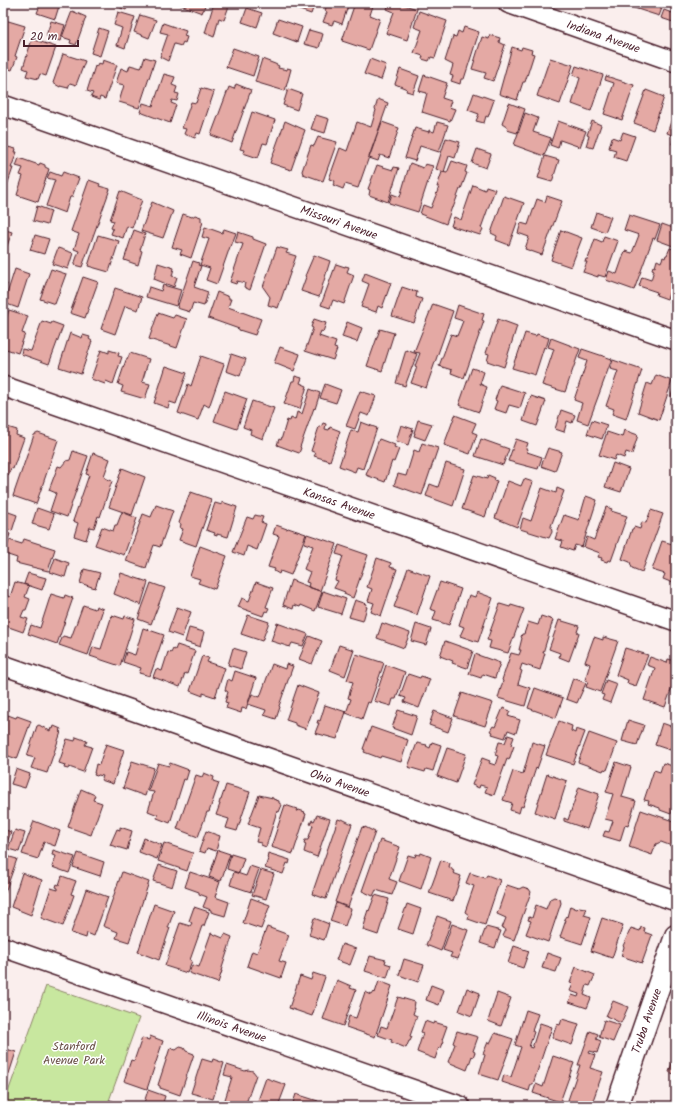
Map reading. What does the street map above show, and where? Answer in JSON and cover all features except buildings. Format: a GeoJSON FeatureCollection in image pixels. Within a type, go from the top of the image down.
{"type":"FeatureCollection","features":[{"type":"Feature","properties":{"kind":"street","name":"Indiana Avenue"},"geometry":{"type":"LineString","coordinates":[[508,3],[676,62]]}},
{"type":"Feature","properties":{"kind":"street","name":"Missouri Avenue"},"geometry":{"type":"LineString","coordinates":[[3,105],[676,340]]}},
{"type":"Feature","properties":{"kind":"street","name":"Kansas Avenue"},"geometry":{"type":"LineString","coordinates":[[3,386],[676,621]]}},
{"type":"Feature","properties":{"kind":"street","name":"Ohio Avenue"},"geometry":{"type":"LineString","coordinates":[[3,666],[676,901]]}},
{"type":"Feature","properties":{"kind":"street","name":"Truba Avenue"},"geometry":{"type":"LineString","coordinates":[[616,1106],[676,936]]}},
{"type":"Feature","properties":{"kind":"street","name":"Illinois Avenue"},"geometry":{"type":"LineString","coordinates":[[3,947],[460,1106]]}},
{"type":"Feature","properties":{"kind":"green space","name":"Stanford Avenue Park"},"geometry":{"type":"Polygon","coordinates":[[[46,986],[139,1018],[107,1106],[3,1106],[46,986]]]}}]}
